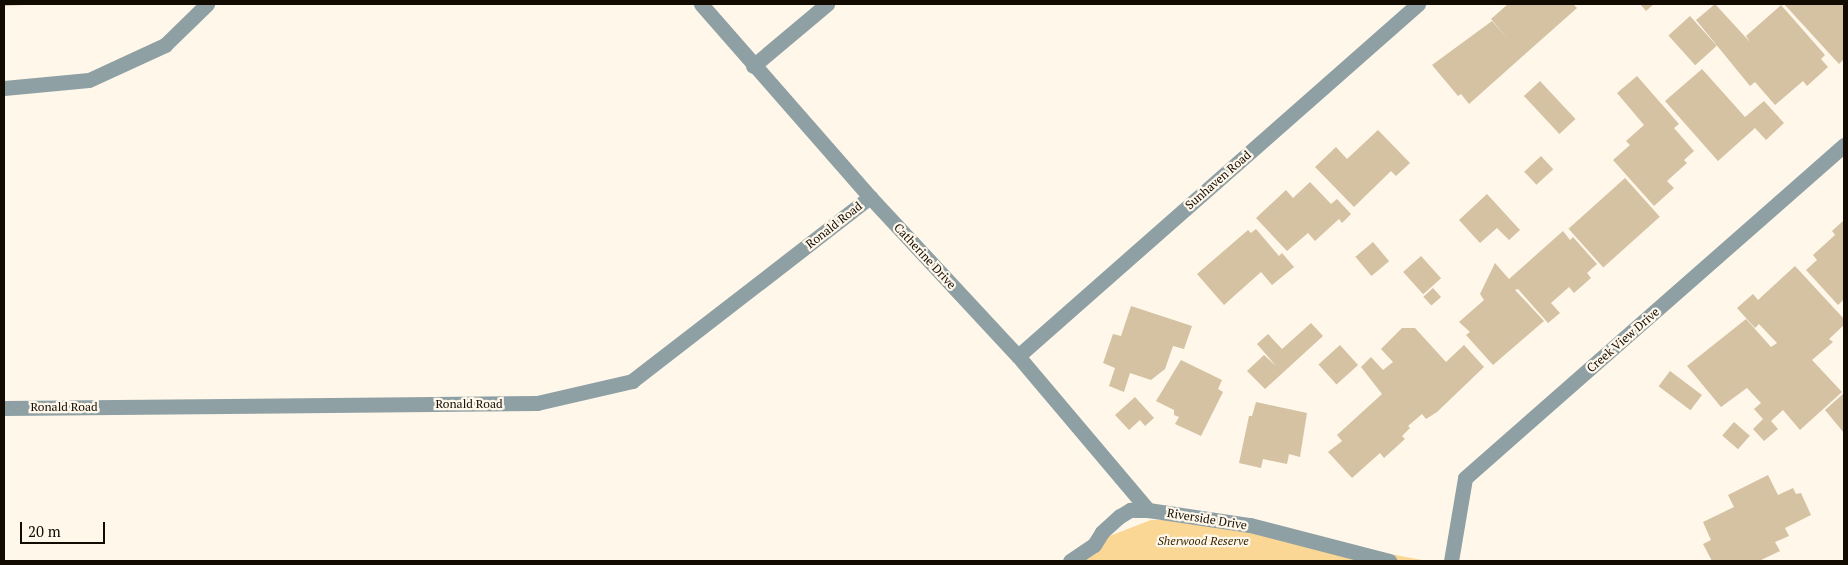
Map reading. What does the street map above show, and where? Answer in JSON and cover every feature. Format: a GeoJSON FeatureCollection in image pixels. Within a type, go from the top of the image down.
{"type":"FeatureCollection","features":[{"type":"Feature","properties":{"kind":"street"},"geometry":{"type":"LineString","coordinates":[[4,88],[88,80],[165,45],[207,4]]}},
{"type":"Feature","properties":{"kind":"street","name":"Catherine Drive"},"geometry":{"type":"LineString","coordinates":[[700,4],[752,66],[870,197],[1018,356],[1148,510]]}},
{"type":"Feature","properties":{"kind":"street"},"geometry":{"type":"LineString","coordinates":[[752,66],[827,4]]}},
{"type":"Feature","properties":{"kind":"street","name":"Sunhaven Road"},"geometry":{"type":"LineString","coordinates":[[1018,356],[1418,4]]}},
{"type":"Feature","properties":{"kind":"street","name":"Creek View Drive"},"geometry":{"type":"LineString","coordinates":[[1451,561],[1465,478],[1844,145]]}},
{"type":"Feature","properties":{"kind":"street","name":"Ronald Road"},"geometry":{"type":"LineString","coordinates":[[4,408],[537,404],[632,381],[870,197]]}},
{"type":"Feature","properties":{"kind":"street","name":"Riverside Drive"},"geometry":{"type":"LineString","coordinates":[[1070,561],[1094,545],[1102,532],[1130,510],[1148,510],[1250,526],[1388,561]]}},
{"type":"Feature","properties":{"kind":"green space","name":"Sherwood Reserve"},"geometry":{"type":"Polygon","coordinates":[[[1151,520],[1213,520],[1427,561],[1072,561],[1107,537],[1151,520]]]}},
{"type":"Feature","properties":{"kind":"green space"},"geometry":{"type":"Polygon","coordinates":[[[4,560],[220,561],[4,561],[4,560]]]}},
{"type":"Feature","properties":{"kind":"building"},"geometry":{"type":"Polygon","coordinates":[[[4,4],[24,4],[24,5],[4,6],[4,4]]]}},
{"type":"Feature","properties":{"kind":"building"},"geometry":{"type":"Polygon","coordinates":[[[1508,4],[1573,4],[1577,8],[1469,104],[1461,94],[1458,96],[1432,65],[1492,21],[1508,39],[1491,19],[1508,4]]]}},
{"type":"Feature","properties":{"kind":"building"},"geometry":{"type":"Polygon","coordinates":[[[1640,4],[1654,4],[1646,11],[1640,4]]]}},
{"type":"Feature","properties":{"kind":"building"},"geometry":{"type":"Polygon","coordinates":[[[1715,4],[1750,42],[1746,36],[1781,5],[1825,55],[1821,59],[1828,67],[1807,86],[1803,81],[1775,105],[1755,82],[1750,86],[1696,20],[1715,4]]]}},
{"type":"Feature","properties":{"kind":"building"},"geometry":{"type":"Polygon","coordinates":[[[1784,4],[1844,4],[1844,59],[1839,64],[1784,4]]]}},
{"type":"Feature","properties":{"kind":"building"},"geometry":{"type":"Polygon","coordinates":[[[1690,16],[1717,46],[1695,65],[1668,35],[1690,16]]]}},
{"type":"Feature","properties":{"kind":"building"},"geometry":{"type":"Polygon","coordinates":[[[1702,69],[1745,117],[1764,101],[1784,123],[1766,140],[1755,128],[1718,161],[1665,101],[1702,69]]]}},
{"type":"Feature","properties":{"kind":"building"},"geometry":{"type":"Polygon","coordinates":[[[1637,76],[1679,124],[1674,128],[1694,151],[1684,160],[1687,163],[1667,181],[1674,188],[1654,206],[1613,160],[1630,145],[1626,141],[1644,125],[1617,93],[1637,76]]]}},
{"type":"Feature","properties":{"kind":"building"},"geometry":{"type":"Polygon","coordinates":[[[1540,81],[1575,119],[1559,134],[1524,96],[1540,81]]]}},
{"type":"Feature","properties":{"kind":"building"},"geometry":{"type":"Polygon","coordinates":[[[1378,130],[1410,163],[1396,176],[1391,171],[1354,207],[1315,167],[1336,147],[1347,159],[1378,130]]]}},
{"type":"Feature","properties":{"kind":"building"},"geometry":{"type":"Polygon","coordinates":[[[1541,156],[1553,169],[1536,185],[1524,172],[1541,156]]]}},
{"type":"Feature","properties":{"kind":"building"},"geometry":{"type":"Polygon","coordinates":[[[1625,178],[1660,217],[1603,267],[1569,229],[1625,178]]]}},
{"type":"Feature","properties":{"kind":"building"},"geometry":{"type":"Polygon","coordinates":[[[1310,182],[1331,204],[1337,199],[1351,214],[1342,223],[1339,219],[1315,241],[1308,233],[1287,251],[1256,218],[1286,190],[1293,198],[1310,182]]]}},
{"type":"Feature","properties":{"kind":"building"},"geometry":{"type":"Polygon","coordinates":[[[1487,194],[1520,230],[1509,240],[1497,228],[1480,243],[1459,220],[1487,194]]]}},
{"type":"Feature","properties":{"kind":"building"},"geometry":{"type":"Polygon","coordinates":[[[1844,220],[1844,299],[1838,305],[1806,270],[1817,260],[1813,255],[1835,235],[1832,231],[1844,220]]]}},
{"type":"Feature","properties":{"kind":"building"},"geometry":{"type":"Polygon","coordinates":[[[1256,229],[1279,256],[1282,253],[1294,267],[1272,285],[1261,272],[1224,305],[1197,274],[1248,230],[1251,233],[1256,229]]]}},
{"type":"Feature","properties":{"kind":"building"},"geometry":{"type":"Polygon","coordinates":[[[1563,231],[1570,240],[1573,237],[1597,264],[1587,273],[1591,278],[1574,293],[1569,287],[1551,303],[1560,313],[1548,323],[1518,289],[1515,290],[1544,321],[1493,365],[1466,335],[1470,332],[1459,322],[1484,300],[1480,294],[1495,263],[1509,279],[1563,231]]]}},
{"type":"Feature","properties":{"kind":"building"},"geometry":{"type":"Polygon","coordinates":[[[1373,242],[1389,261],[1371,276],[1355,257],[1373,242]]]}},
{"type":"Feature","properties":{"kind":"building"},"geometry":{"type":"Polygon","coordinates":[[[1421,256],[1441,278],[1423,294],[1403,272],[1421,256]]]}},
{"type":"Feature","properties":{"kind":"building"},"geometry":{"type":"Polygon","coordinates":[[[1795,266],[1844,319],[1844,325],[1829,339],[1833,342],[1812,360],[1842,392],[1800,430],[1783,410],[1771,421],[1778,429],[1764,441],[1753,429],[1763,419],[1754,409],[1761,403],[1747,388],[1721,407],[1687,366],[1746,319],[1771,347],[1777,343],[1759,324],[1755,328],[1737,308],[1753,294],[1758,300],[1795,266]]]}},
{"type":"Feature","properties":{"kind":"building"},"geometry":{"type":"Polygon","coordinates":[[[1433,288],[1441,297],[1431,306],[1423,297],[1433,288]]]}},
{"type":"Feature","properties":{"kind":"building"},"geometry":{"type":"Polygon","coordinates":[[[1131,306],[1192,326],[1184,349],[1173,346],[1165,369],[1151,380],[1130,373],[1124,392],[1109,386],[1115,368],[1103,363],[1113,334],[1121,336],[1131,306]]]}},
{"type":"Feature","properties":{"kind":"building"},"geometry":{"type":"Polygon","coordinates":[[[1311,323],[1323,336],[1265,389],[1247,371],[1264,355],[1276,366],[1257,344],[1268,334],[1282,349],[1311,323]]]}},
{"type":"Feature","properties":{"kind":"building"},"geometry":{"type":"Polygon","coordinates":[[[1402,328],[1415,328],[1446,362],[1464,345],[1484,367],[1437,412],[1426,419],[1422,414],[1408,426],[1410,428],[1402,436],[1405,439],[1384,458],[1380,453],[1352,478],[1328,452],[1342,441],[1337,435],[1382,394],[1361,367],[1371,357],[1383,370],[1393,362],[1381,349],[1402,328]]]}},
{"type":"Feature","properties":{"kind":"building"},"geometry":{"type":"Polygon","coordinates":[[[1340,345],[1358,365],[1337,384],[1318,364],[1340,345]]]}},
{"type":"Feature","properties":{"kind":"building"},"geometry":{"type":"Polygon","coordinates":[[[1181,360],[1222,380],[1218,389],[1223,392],[1201,436],[1175,424],[1179,417],[1174,415],[1174,410],[1156,401],[1181,360]]]}},
{"type":"Feature","properties":{"kind":"building"},"geometry":{"type":"Polygon","coordinates":[[[1670,371],[1702,395],[1691,410],[1659,386],[1670,371]]]}},
{"type":"Feature","properties":{"kind":"building"},"geometry":{"type":"Polygon","coordinates":[[[1844,393],[1844,433],[1825,410],[1844,393]]]}},
{"type":"Feature","properties":{"kind":"building"},"geometry":{"type":"Polygon","coordinates":[[[1135,397],[1154,418],[1145,426],[1140,420],[1129,430],[1115,415],[1135,397]]]}},
{"type":"Feature","properties":{"kind":"building"},"geometry":{"type":"Polygon","coordinates":[[[1256,402],[1307,413],[1300,457],[1289,454],[1287,464],[1263,459],[1261,468],[1239,463],[1249,416],[1252,416],[1256,402]]]}},
{"type":"Feature","properties":{"kind":"building"},"geometry":{"type":"Polygon","coordinates":[[[1734,422],[1750,436],[1738,449],[1722,436],[1734,422]]]}},
{"type":"Feature","properties":{"kind":"building"},"geometry":{"type":"Polygon","coordinates":[[[1768,475],[1778,495],[1793,488],[1796,494],[1801,493],[1811,515],[1785,528],[1789,536],[1775,542],[1780,551],[1759,561],[1712,561],[1703,544],[1711,540],[1703,522],[1734,507],[1728,495],[1768,475]]]}}]}
